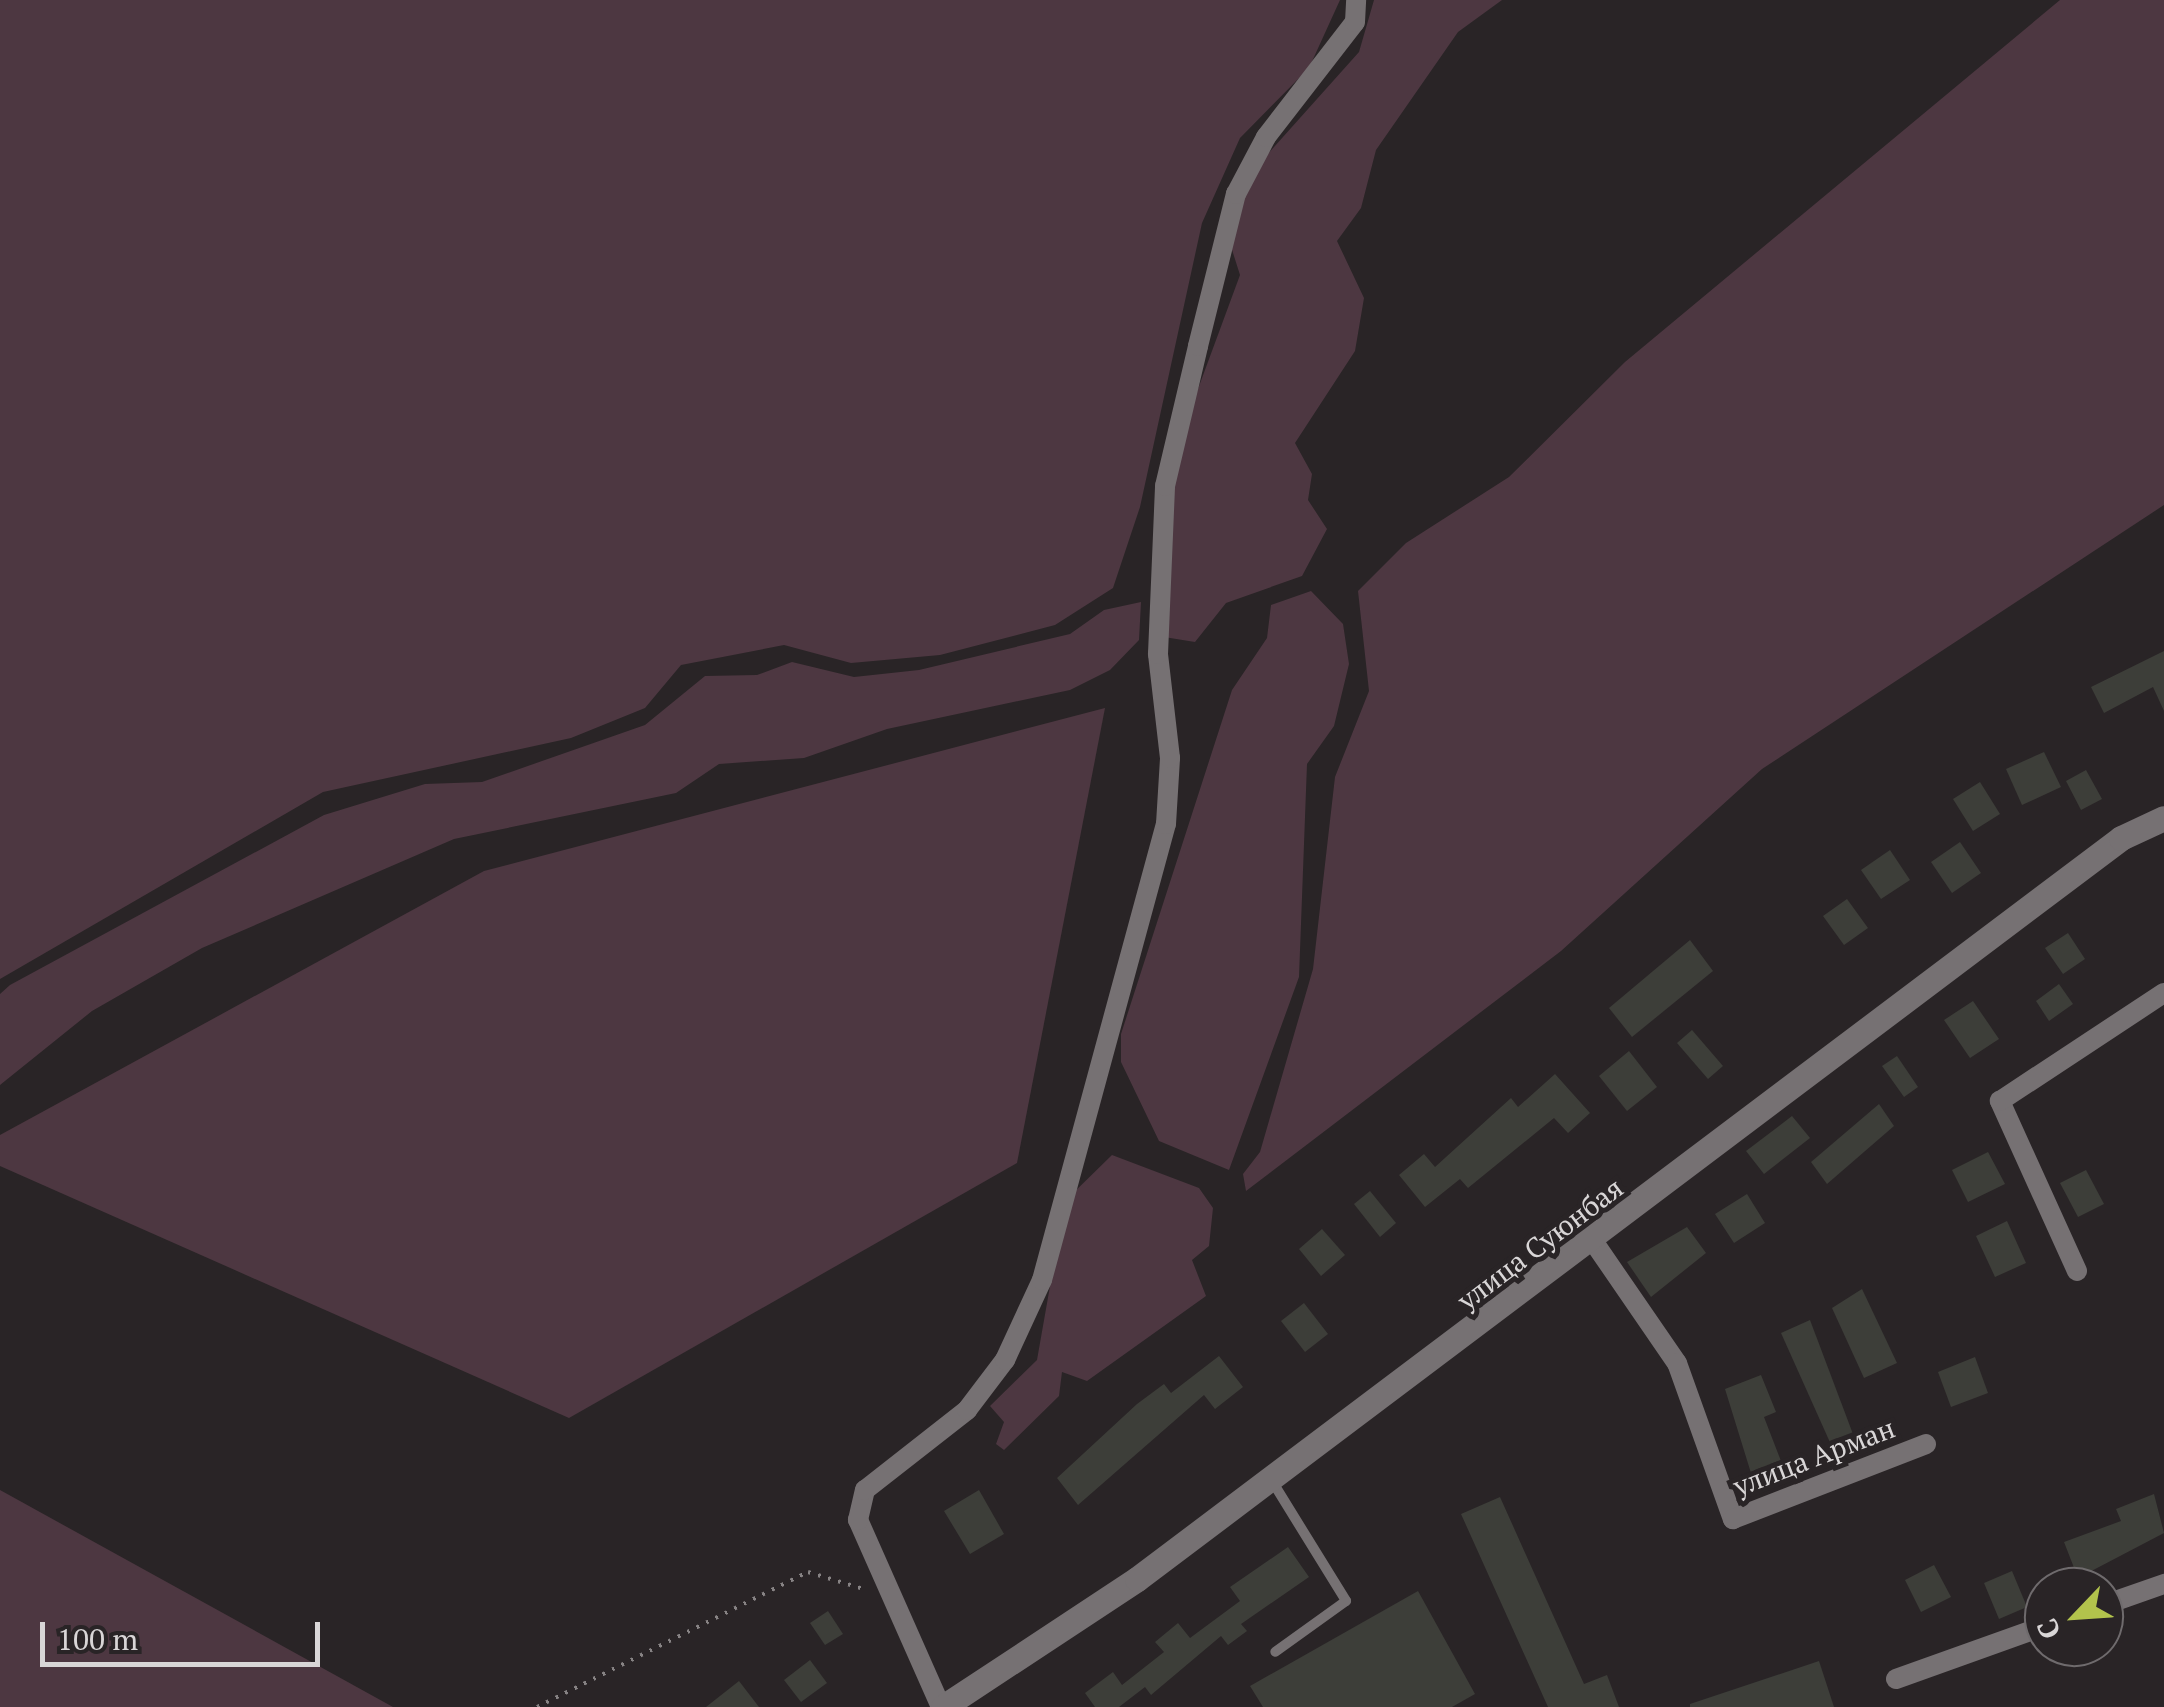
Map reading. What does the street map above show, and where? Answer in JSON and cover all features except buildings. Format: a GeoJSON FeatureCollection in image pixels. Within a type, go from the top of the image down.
{"type":"FeatureCollection","features":[{"type":"Feature","properties":{"kind":"main road","name":"улица Суюнбая"},"geometry":{"type":"LineString","coordinates":[[942,1707],[1271,1480],[1593,1241],[2121,838],[2164,818]]}},
{"type":"Feature","properties":{"kind":"street"},"geometry":{"type":"LineString","coordinates":[[942,1707],[884,1596],[858,1520],[865,1490],[967,1410],[1005,1360],[1047,1261],[1166,824],[1170,758],[1158,654],[1165,486],[1198,346],[1236,194],[1266,137],[1354,22],[1356,0]]}},
{"type":"Feature","properties":{"kind":"street"},"geometry":{"type":"LineString","coordinates":[[2077,1271],[2000,1101],[2164,992]]}},
{"type":"Feature","properties":{"kind":"street","name":"улица Арман"},"geometry":{"type":"LineString","coordinates":[[1593,1241],[1677,1363],[1734,1520],[1926,1444]]}},
{"type":"Feature","properties":{"kind":"street"},"geometry":{"type":"LineString","coordinates":[[2124,1598],[2164,1584]]}},
{"type":"Feature","properties":{"kind":"street"},"geometry":{"type":"LineString","coordinates":[[1896,1679],[2024,1633]]}},
{"type":"Feature","properties":{"kind":"lane"},"geometry":{"type":"LineString","coordinates":[[1271,1480],[1346,1601],[1276,1652]]}},
{"type":"Feature","properties":{"kind":"path"},"geometry":{"type":"LineString","coordinates":[[537,1707],[808,1572],[884,1596]]}},
{"type":"Feature","properties":{"kind":"shaded area"},"geometry":{"type":"Polygon","coordinates":[[[0,0],[1340,0],[1309,68],[1240,138],[1202,223],[1140,507],[1113,588],[1055,625],[940,655],[851,663],[784,645],[681,665],[645,708],[571,738],[323,792],[0,979],[0,0]]]}},
{"type":"Feature","properties":{"kind":"shaded area"},"geometry":{"type":"Polygon","coordinates":[[[1374,0],[1502,0],[1458,32],[1376,150],[1361,208],[1337,241],[1364,298],[1355,351],[1295,443],[1312,474],[1308,500],[1327,529],[1302,576],[1226,603],[1195,642],[1164,637],[1174,454],[1240,275],[1227,234],[1265,157],[1359,52],[1374,0]]]}},
{"type":"Feature","properties":{"kind":"shaded area"},"geometry":{"type":"Polygon","coordinates":[[[2060,0],[2164,0],[2164,505],[1762,769],[1561,951],[1246,1191],[1243,1174],[1260,1152],[1313,969],[1335,777],[1369,691],[1358,591],[1406,543],[1509,477],[1625,362],[2060,0]]]}},
{"type":"Feature","properties":{"kind":"shaded area"},"geometry":{"type":"Polygon","coordinates":[[[1311,591],[1343,624],[1349,664],[1334,726],[1307,764],[1299,977],[1229,1170],[1159,1141],[1121,1062],[1121,1034],[1232,690],[1267,638],[1271,605],[1311,591]]]}},
{"type":"Feature","properties":{"kind":"shaded area"},"geometry":{"type":"Polygon","coordinates":[[[1141,602],[1139,640],[1110,670],[1070,690],[887,729],[804,758],[719,764],[676,793],[454,839],[202,948],[92,1011],[0,1085],[0,994],[10,985],[324,815],[425,784],[482,782],[645,725],[705,676],[757,675],[792,662],[854,677],[919,670],[1070,634],[1104,610],[1141,602]]]}},
{"type":"Feature","properties":{"kind":"shaded area"},"geometry":{"type":"Polygon","coordinates":[[[1105,708],[1017,1163],[569,1418],[0,1166],[0,1135],[484,871],[1105,708]]]}},
{"type":"Feature","properties":{"kind":"shaded area"},"geometry":{"type":"Polygon","coordinates":[[[1112,1155],[1199,1188],[1213,1208],[1209,1246],[1192,1260],[1206,1296],[1087,1381],[1062,1372],[1059,1396],[1004,1450],[996,1444],[1004,1422],[990,1406],[1037,1360],[1065,1201],[1112,1155]]]}},
{"type":"Feature","properties":{"kind":"shaded area"},"geometry":{"type":"Polygon","coordinates":[[[0,1490],[393,1707],[0,1707],[0,1490]]]}}]}
